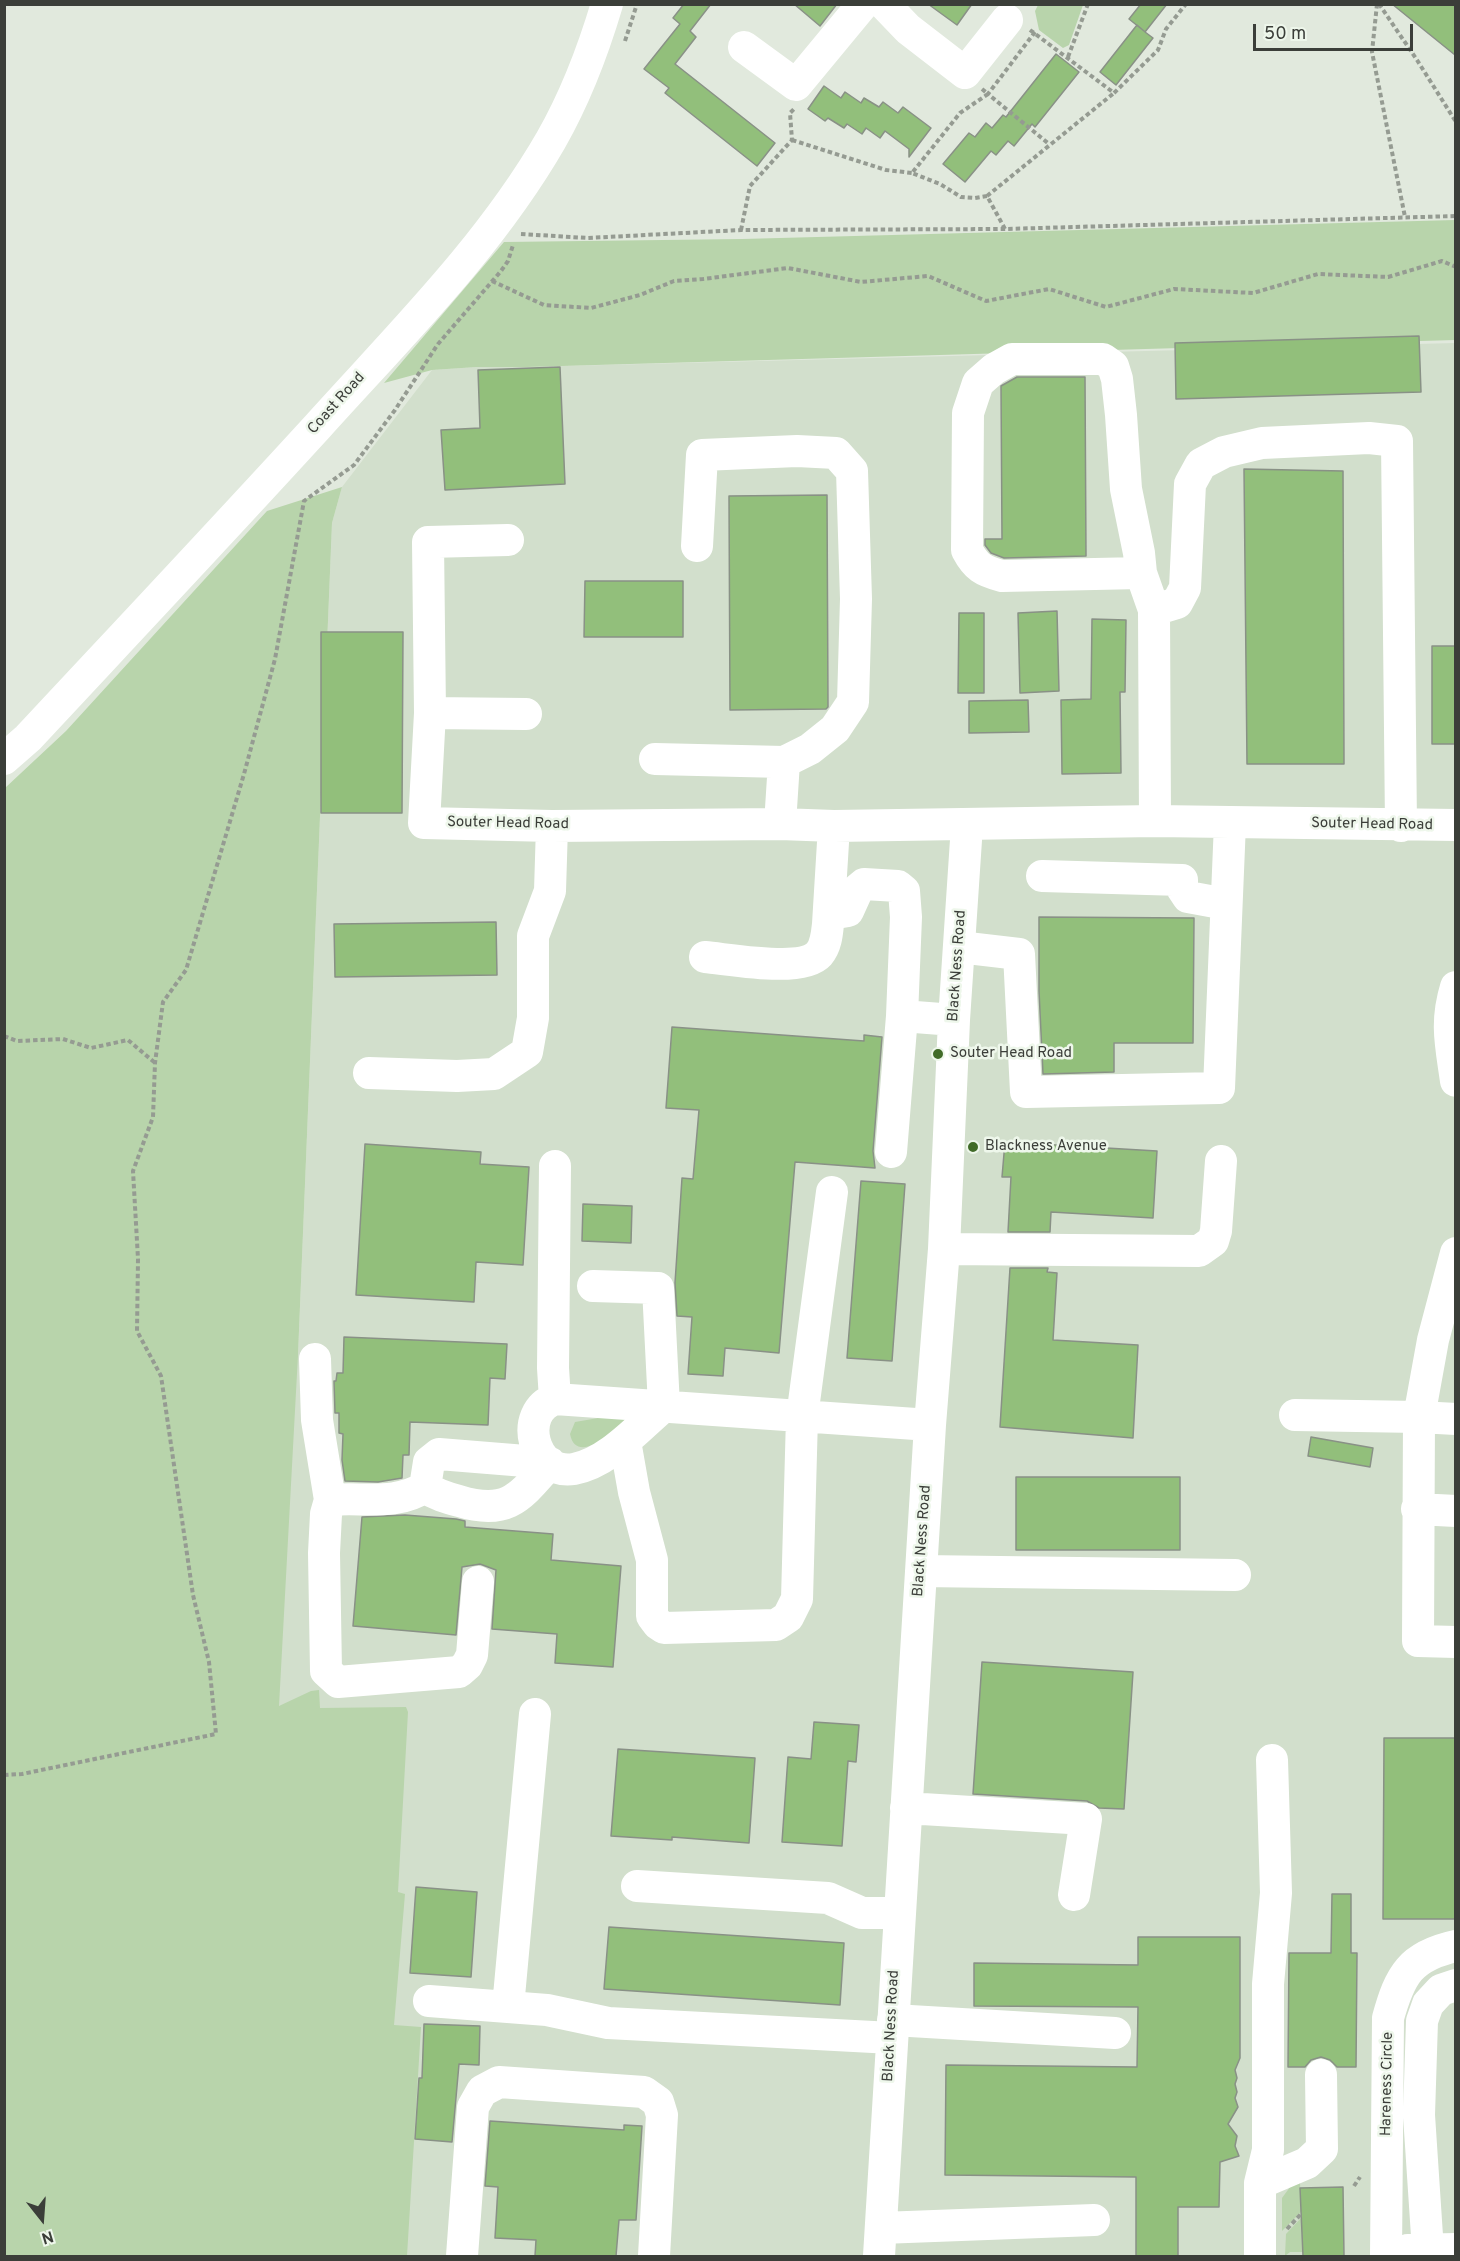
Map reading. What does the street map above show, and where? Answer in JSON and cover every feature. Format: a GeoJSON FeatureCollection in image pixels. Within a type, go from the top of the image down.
{"type":"FeatureCollection","features":[{"type":"Feature","properties":{"kind":"street","name":"Coast Road"},"geometry":{"type":"LineString","coordinates":[[4,759],[27,738],[210,544],[423,310],[508,227],[594,48],[607,4]]}},
{"type":"Feature","properties":{"kind":"street"},"geometry":{"type":"LineString","coordinates":[[744,47],[796,86],[863,4]]}},
{"type":"Feature","properties":{"kind":"street"},"geometry":{"type":"LineString","coordinates":[[884,4],[908,29],[965,73],[1021,26]]}},
{"type":"Feature","properties":{"kind":"street"},"geometry":{"type":"LineString","coordinates":[[1141,573],[1002,576],[986,572],[974,563],[967,550],[968,413],[978,383],[994,369],[1012,359],[1103,359],[1113,366],[1117,379],[1121,415],[1126,489],[1141,573],[1154,610],[1155,822]]}},
{"type":"Feature","properties":{"kind":"street"},"geometry":{"type":"LineString","coordinates":[[1154,610],[1177,603],[1185,588],[1190,484],[1201,465],[1224,452],[1262,444],[1359,438],[1396,441],[1401,826]]}},
{"type":"Feature","properties":{"kind":"street"},"geometry":{"type":"LineString","coordinates":[[655,759],[784,762],[810,749],[835,729],[853,702],[856,599],[852,471],[836,453],[797,451],[702,455],[697,546]]}},
{"type":"Feature","properties":{"kind":"street"},"geometry":{"type":"LineString","coordinates":[[508,540],[428,542],[430,713],[525,714]]}},
{"type":"Feature","properties":{"kind":"street","name":"Souter Head Road"},"geometry":{"type":"LineString","coordinates":[[430,713],[424,823],[552,826],[780,824],[834,826],[1155,822],[1455,825]]}},
{"type":"Feature","properties":{"kind":"street"},"geometry":{"type":"LineString","coordinates":[[780,824],[784,762]]}},
{"type":"Feature","properties":{"kind":"street"},"geometry":{"type":"LineString","coordinates":[[959,947],[1018,954],[1026,1092],[1219,1088],[1230,823]]}},
{"type":"Feature","properties":{"kind":"street","name":"Black Ness Road"},"geometry":{"type":"LineString","coordinates":[[880,2242],[930,1425],[944,1250],[954,1020],[967,825]]}},
{"type":"Feature","properties":{"kind":"street"},"geometry":{"type":"LineString","coordinates":[[369,1072],[457,1076],[494,1074],[527,1052],[533,1018],[533,936],[550,891],[552,826]]}},
{"type":"Feature","properties":{"kind":"street"},"geometry":{"type":"LineString","coordinates":[[705,957],[779,964],[811,960],[822,950],[829,911],[834,826]]}},
{"type":"Feature","properties":{"kind":"street"},"geometry":{"type":"LineString","coordinates":[[1042,876],[1182,880],[1182,888],[1188,897],[1226,904]]}},
{"type":"Feature","properties":{"kind":"street"},"geometry":{"type":"LineString","coordinates":[[829,911],[848,911],[858,889],[864,884],[898,886],[904,891],[906,917],[902,1016],[891,1152]]}},
{"type":"Feature","properties":{"kind":"street"},"geometry":{"type":"LineString","coordinates":[[1455,987],[1450,1005],[1448,1027],[1455,1081]]}},
{"type":"Feature","properties":{"kind":"street"},"geometry":{"type":"LineString","coordinates":[[902,1016],[954,1020]]}},
{"type":"Feature","properties":{"kind":"street"},"geometry":{"type":"LineString","coordinates":[[944,1250],[1199,1251],[1213,1241],[1216,1231],[1221,1161]]}},
{"type":"Feature","properties":{"kind":"street"},"geometry":{"type":"LineString","coordinates":[[555,1167],[552,1368],[555,1399]]}},
{"type":"Feature","properties":{"kind":"street"},"geometry":{"type":"LineString","coordinates":[[625,1441],[634,1492],[652,1560],[652,1616],[658,1624],[664,1629],[776,1625],[788,1617],[797,1599],[802,1417],[832,1192]]}},
{"type":"Feature","properties":{"kind":"street"},"geometry":{"type":"LineString","coordinates":[[1455,1253],[1433,1340],[1419,1417],[1418,1509],[1418,1641],[1455,1642]]}},
{"type":"Feature","properties":{"kind":"street"},"geometry":{"type":"LineString","coordinates":[[593,1286],[658,1288],[664,1406]]}},
{"type":"Feature","properties":{"kind":"street"},"geometry":{"type":"LineString","coordinates":[[315,1359],[317,1420],[330,1500],[326,1514],[324,1553],[326,1671],[338,1682],[459,1672],[467,1665],[472,1655],[478,1582]]}},
{"type":"Feature","properties":{"kind":"street"},"geometry":{"type":"LineString","coordinates":[[664,1406],[625,1441],[599,1458],[574,1469],[556,1468],[539,1454],[533,1432],[539,1409],[546,1402],[555,1399],[664,1406],[802,1417],[930,1425]]}},
{"type":"Feature","properties":{"kind":"street"},"geometry":{"type":"LineString","coordinates":[[1294,1414],[1455,1419]]}},
{"type":"Feature","properties":{"kind":"street"},"geometry":{"type":"LineString","coordinates":[[330,1500],[353,1498],[390,1500],[412,1496],[425,1487],[429,1462],[439,1454],[550,1463]]}},
{"type":"Feature","properties":{"kind":"street"},"geometry":{"type":"LineString","coordinates":[[425,1487],[434,1494],[471,1505],[491,1508],[503,1506],[519,1497],[550,1463]]}},
{"type":"Feature","properties":{"kind":"street"},"geometry":{"type":"LineString","coordinates":[[1418,1509],[1455,1511]]}},
{"type":"Feature","properties":{"kind":"street"},"geometry":{"type":"LineString","coordinates":[[921,1571],[1235,1575]]}},
{"type":"Feature","properties":{"kind":"street"},"geometry":{"type":"LineString","coordinates":[[508,2007],[535,1714]]}},
{"type":"Feature","properties":{"kind":"street"},"geometry":{"type":"LineString","coordinates":[[1260,2256],[1260,2183],[1268,2150],[1268,1984],[1276,1893],[1272,1760]]}},
{"type":"Feature","properties":{"kind":"street"},"geometry":{"type":"LineString","coordinates":[[906,1808],[1086,1819],[1074,1895]]}},
{"type":"Feature","properties":{"kind":"street"},"geometry":{"type":"LineString","coordinates":[[637,1886],[828,1898],[862,1913],[899,1913]]}},
{"type":"Feature","properties":{"kind":"street","name":"Hareness Circle"},"geometry":{"type":"LineString","coordinates":[[1386,2253],[1388,2018],[1405,1972],[1421,1959],[1441,1949],[1455,1946]]}},
{"type":"Feature","properties":{"kind":"street"},"geometry":{"type":"LineString","coordinates":[[1386,2253],[1442,2250],[1419,2115],[1422,2021],[1428,2004],[1441,1990],[1455,1985]]}},
{"type":"Feature","properties":{"kind":"street"},"geometry":{"type":"LineString","coordinates":[[429,2001],[547,2010],[608,2023],[1115,2033]]}},
{"type":"Feature","properties":{"kind":"street"},"geometry":{"type":"LineString","coordinates":[[1260,2183],[1307,2163],[1322,2149],[1321,2075]]}},
{"type":"Feature","properties":{"kind":"street"},"geometry":{"type":"LineString","coordinates":[[462,2256],[473,2106],[482,2091],[499,2082],[644,2092],[658,2102],[662,2115],[654,2256]]}},
{"type":"Feature","properties":{"kind":"street"},"geometry":{"type":"LineString","coordinates":[[880,2242],[1094,2220]]}},
{"type":"Feature","properties":{"kind":"path"},"geometry":{"type":"LineString","coordinates":[[1068,57],[1088,4]]}},
{"type":"Feature","properties":{"kind":"path"},"geometry":{"type":"LineString","coordinates":[[792,140],[886,170],[912,173],[940,184],[961,197],[987,196],[1114,93],[1158,51],[1166,29],[1186,4]]}},
{"type":"Feature","properties":{"kind":"path"},"geometry":{"type":"LineString","coordinates":[[1378,4],[1418,60],[1455,123]]}},
{"type":"Feature","properties":{"kind":"path"},"geometry":{"type":"LineString","coordinates":[[1378,4],[1372,52],[1405,217]]}},
{"type":"Feature","properties":{"kind":"path"},"geometry":{"type":"LineString","coordinates":[[912,173],[960,113],[988,94],[1021,26],[1068,57],[1114,93]]}},
{"type":"Feature","properties":{"kind":"path"},"geometry":{"type":"LineString","coordinates":[[965,73],[1049,144]]}},
{"type":"Feature","properties":{"kind":"path"},"geometry":{"type":"LineString","coordinates":[[741,230],[750,186],[792,140],[790,113],[805,93],[796,86]]}},
{"type":"Feature","properties":{"kind":"path"},"geometry":{"type":"LineString","coordinates":[[987,196],[1005,229]]}},
{"type":"Feature","properties":{"kind":"path"},"geometry":{"type":"LineString","coordinates":[[4,1775],[56,1767],[216,1734],[209,1662],[193,1595],[160,1376],[137,1331],[138,1259],[133,1171],[153,1117],[154,1063],[163,1002],[186,970],[244,774],[272,670],[303,501],[354,465],[438,344],[508,261],[508,227],[588,238],[741,230],[1005,229],[1455,216]]}},
{"type":"Feature","properties":{"kind":"path"},"geometry":{"type":"LineString","coordinates":[[492,281],[544,305],[591,308],[640,295],[674,281],[788,268],[861,282],[928,276],[986,301],[1049,289],[1106,307],[1174,289],[1253,293],[1318,274],[1388,277],[1442,261],[1455,267]]}},
{"type":"Feature","properties":{"kind":"path"},"geometry":{"type":"LineString","coordinates":[[4,1036],[17,1041],[63,1039],[92,1048],[128,1040],[154,1063]]}},
{"type":"Feature","properties":{"kind":"shaded area"},"geometry":{"type":"Polygon","coordinates":[[[1455,343],[1455,2256],[5,2256],[4,1739],[298,1355],[332,523],[342,487],[432,370],[477,367],[1455,343]]]}},
{"type":"Feature","properties":{"kind":"green space"},"geometry":{"type":"Polygon","coordinates":[[[1038,5],[1083,5],[1069,45],[1063,48],[1039,30],[1035,11],[1038,5]]]}},
{"type":"Feature","properties":{"kind":"green space"},"geometry":{"type":"Polygon","coordinates":[[[1455,220],[1455,340],[477,367],[432,370],[384,383],[504,242],[742,239],[1455,220]]]}},
{"type":"Feature","properties":{"kind":"green space"},"geometry":{"type":"Polygon","coordinates":[[[342,487],[332,523],[298,1355],[279,1706],[311,1691],[319,1690],[320,1708],[406,1707],[408,1712],[398,1892],[405,1894],[394,2025],[421,2027],[407,2256],[5,2256],[5,788],[66,731],[267,511],[342,487]]]}},
{"type":"Feature","properties":{"kind":"green space"},"geometry":{"type":"Polygon","coordinates":[[[616,1415],[625,1419],[625,1424],[603,1439],[587,1447],[579,1447],[574,1443],[570,1434],[575,1422],[616,1415]]]}},
{"type":"Feature","properties":{"kind":"green space"},"geometry":{"type":"Polygon","coordinates":[[[1300,2181],[1301,2212],[1282,2231],[1282,2198],[1293,2183],[1300,2181]]]}},
{"type":"Feature","properties":{"kind":"green space"},"geometry":{"type":"Polygon","coordinates":[[[1301,2218],[1301,2222],[1308,2222],[1308,2252],[1290,2252],[1285,2256],[1286,2234],[1301,2218]]]}},
{"type":"Feature","properties":{"kind":"building"},"geometry":{"type":"Polygon","coordinates":[[[684,4],[711,4],[690,31],[696,37],[675,64],[775,143],[757,166],[665,93],[669,88],[644,69],[680,24],[673,18],[684,4]]]}},
{"type":"Feature","properties":{"kind":"building"},"geometry":{"type":"Polygon","coordinates":[[[794,4],[837,4],[820,26],[794,4]]]}},
{"type":"Feature","properties":{"kind":"building"},"geometry":{"type":"Polygon","coordinates":[[[928,4],[972,4],[957,25],[928,4]]]}},
{"type":"Feature","properties":{"kind":"building"},"geometry":{"type":"Polygon","coordinates":[[[1141,4],[1167,4],[1145,32],[1153,38],[1116,85],[1100,72],[1137,25],[1129,19],[1141,4]]]}},
{"type":"Feature","properties":{"kind":"building"},"geometry":{"type":"Polygon","coordinates":[[[1392,4],[1455,4],[1455,55],[1392,4]]]}},
{"type":"Feature","properties":{"kind":"building"},"geometry":{"type":"Polygon","coordinates":[[[1056,54],[1079,72],[1035,127],[1032,124],[1014,146],[1008,141],[996,155],[991,151],[965,182],[943,164],[969,133],[975,137],[986,123],[992,128],[1003,115],[1006,117],[1056,54]]]}},
{"type":"Feature","properties":{"kind":"building"},"geometry":{"type":"Polygon","coordinates":[[[824,86],[841,98],[845,92],[861,103],[864,98],[879,107],[883,102],[898,113],[903,107],[931,128],[909,157],[909,149],[885,131],[880,138],[866,128],[862,134],[847,124],[844,128],[828,118],[825,121],[808,109],[824,86]]]}},
{"type":"Feature","properties":{"kind":"building"},"geometry":{"type":"Polygon","coordinates":[[[1419,336],[1421,392],[1176,399],[1175,343],[1419,336]]]}},
{"type":"Feature","properties":{"kind":"building"},"geometry":{"type":"Polygon","coordinates":[[[560,367],[565,484],[445,490],[441,430],[480,428],[478,370],[560,367]]]}},
{"type":"Feature","properties":{"kind":"building"},"geometry":{"type":"Polygon","coordinates":[[[1017,377],[1085,377],[1086,556],[1004,558],[991,553],[985,545],[985,539],[1002,539],[1001,386],[1017,377]]]}},
{"type":"Feature","properties":{"kind":"building"},"geometry":{"type":"Polygon","coordinates":[[[1244,469],[1343,471],[1344,764],[1247,764],[1244,469]]]}},
{"type":"Feature","properties":{"kind":"building"},"geometry":{"type":"Polygon","coordinates":[[[827,495],[828,707],[826,709],[730,710],[729,496],[827,495]]]}},
{"type":"Feature","properties":{"kind":"building"},"geometry":{"type":"Polygon","coordinates":[[[585,581],[683,581],[683,637],[584,637],[585,581]]]}},
{"type":"Feature","properties":{"kind":"building"},"geometry":{"type":"Polygon","coordinates":[[[1057,611],[1059,691],[1020,693],[1018,613],[1057,611]]]}},
{"type":"Feature","properties":{"kind":"building"},"geometry":{"type":"Polygon","coordinates":[[[959,613],[984,613],[984,693],[958,693],[959,613]]]}},
{"type":"Feature","properties":{"kind":"building"},"geometry":{"type":"Polygon","coordinates":[[[1092,619],[1126,620],[1125,692],[1120,692],[1121,773],[1062,774],[1061,700],[1091,699],[1092,619]]]}},
{"type":"Feature","properties":{"kind":"building"},"geometry":{"type":"Polygon","coordinates":[[[321,632],[403,632],[402,813],[321,813],[321,632]]]}},
{"type":"Feature","properties":{"kind":"building"},"geometry":{"type":"Polygon","coordinates":[[[1432,646],[1455,646],[1455,744],[1432,744],[1432,646]]]}},
{"type":"Feature","properties":{"kind":"building"},"geometry":{"type":"Polygon","coordinates":[[[1028,700],[1029,732],[969,733],[969,701],[1028,700]]]}},
{"type":"Feature","properties":{"kind":"building"},"geometry":{"type":"Polygon","coordinates":[[[1039,917],[1194,918],[1193,1043],[1114,1043],[1114,1072],[1043,1074],[1039,991],[1039,917]]]}},
{"type":"Feature","properties":{"kind":"building"},"geometry":{"type":"Polygon","coordinates":[[[496,922],[497,975],[335,977],[334,924],[496,922]]]}},
{"type":"Feature","properties":{"kind":"building"},"geometry":{"type":"Polygon","coordinates":[[[672,1027],[864,1041],[864,1035],[882,1037],[873,1151],[875,1168],[795,1162],[779,1353],[725,1348],[723,1376],[688,1374],[692,1317],[677,1316],[675,1283],[682,1178],[693,1179],[699,1110],[666,1108],[672,1027]]]}},
{"type":"Feature","properties":{"kind":"building"},"geometry":{"type":"Polygon","coordinates":[[[1005,1142],[1157,1151],[1153,1218],[1051,1212],[1050,1232],[1008,1232],[1011,1177],[1002,1177],[1005,1142]]]}},
{"type":"Feature","properties":{"kind":"building"},"geometry":{"type":"Polygon","coordinates":[[[365,1144],[481,1152],[480,1164],[529,1167],[523,1265],[476,1262],[474,1302],[356,1295],[365,1144]]]}},
{"type":"Feature","properties":{"kind":"building"},"geometry":{"type":"Polygon","coordinates":[[[861,1181],[905,1184],[892,1361],[847,1358],[861,1181]]]}},
{"type":"Feature","properties":{"kind":"building"},"geometry":{"type":"Polygon","coordinates":[[[583,1204],[632,1206],[631,1243],[582,1241],[583,1204]]]}},
{"type":"Feature","properties":{"kind":"building"},"geometry":{"type":"Polygon","coordinates":[[[1010,1268],[1048,1268],[1047,1272],[1057,1273],[1053,1340],[1138,1345],[1133,1438],[1000,1427],[1010,1268]]]}},
{"type":"Feature","properties":{"kind":"building"},"geometry":{"type":"Polygon","coordinates":[[[344,1337],[507,1344],[505,1379],[490,1378],[488,1425],[410,1422],[409,1455],[403,1455],[402,1478],[378,1482],[345,1481],[342,1460],[343,1434],[339,1433],[339,1413],[335,1413],[334,1381],[336,1381],[337,1373],[343,1373],[344,1337]]]}},
{"type":"Feature","properties":{"kind":"building"},"geometry":{"type":"Polygon","coordinates":[[[1311,1437],[1373,1448],[1370,1467],[1308,1456],[1311,1437]]]}},
{"type":"Feature","properties":{"kind":"building"},"geometry":{"type":"Polygon","coordinates":[[[1016,1477],[1180,1477],[1180,1550],[1016,1550],[1016,1477]]]}},
{"type":"Feature","properties":{"kind":"building"},"geometry":{"type":"Polygon","coordinates":[[[405,1515],[456,1519],[465,1521],[465,1527],[553,1534],[551,1560],[621,1566],[613,1667],[555,1663],[557,1634],[492,1629],[496,1570],[480,1564],[462,1567],[456,1635],[353,1626],[362,1517],[405,1515]]]}},
{"type":"Feature","properties":{"kind":"building"},"geometry":{"type":"Polygon","coordinates":[[[982,1662],[1133,1672],[1124,1809],[1099,1808],[1087,1801],[973,1794],[982,1662]]]}},
{"type":"Feature","properties":{"kind":"building"},"geometry":{"type":"Polygon","coordinates":[[[814,1722],[859,1725],[856,1762],[848,1761],[842,1846],[782,1842],[788,1757],[811,1759],[814,1722]]]}},
{"type":"Feature","properties":{"kind":"building"},"geometry":{"type":"Polygon","coordinates":[[[1384,1738],[1455,1738],[1455,1919],[1383,1919],[1384,1738]]]}},
{"type":"Feature","properties":{"kind":"building"},"geometry":{"type":"Polygon","coordinates":[[[618,1749],[755,1758],[749,1843],[672,1837],[672,1840],[611,1836],[618,1749]]]}},
{"type":"Feature","properties":{"kind":"building"},"geometry":{"type":"Polygon","coordinates":[[[416,1887],[477,1892],[471,1977],[410,1973],[416,1887]]]}},
{"type":"Feature","properties":{"kind":"building"},"geometry":{"type":"Polygon","coordinates":[[[1332,1894],[1351,1894],[1351,1953],[1357,1953],[1356,2067],[1337,2067],[1330,2060],[1321,2057],[1311,2060],[1305,2067],[1288,2067],[1289,1953],[1331,1953],[1332,1894]]]}},
{"type":"Feature","properties":{"kind":"building"},"geometry":{"type":"Polygon","coordinates":[[[609,1927],[844,1943],[840,2005],[604,1989],[609,1927]]]}},
{"type":"Feature","properties":{"kind":"building"},"geometry":{"type":"Polygon","coordinates":[[[1138,1937],[1240,1937],[1240,2058],[1235,2070],[1237,2092],[1235,2098],[1238,2107],[1228,2124],[1237,2136],[1235,2146],[1239,2156],[1220,2162],[1219,2207],[1178,2207],[1178,2256],[1136,2256],[1136,2177],[945,2175],[946,2065],[1137,2067],[1138,2007],[974,2006],[974,1963],[1138,1965],[1138,1937]]]}},
{"type":"Feature","properties":{"kind":"building"},"geometry":{"type":"Polygon","coordinates":[[[424,2024],[480,2026],[479,2065],[459,2064],[452,2142],[415,2139],[419,2078],[422,2078],[424,2024]]]}},
{"type":"Feature","properties":{"kind":"building"},"geometry":{"type":"Polygon","coordinates":[[[490,2121],[624,2130],[624,2125],[642,2126],[636,2220],[619,2220],[616,2256],[535,2256],[536,2240],[495,2238],[498,2187],[485,2186],[490,2121]]]}},
{"type":"Feature","properties":{"kind":"building"},"geometry":{"type":"Polygon","coordinates":[[[1343,2187],[1344,2256],[1303,2256],[1300,2188],[1343,2187]]]}},
{"type":"Feature","properties":{"kind":"place","name":"Souter Head Road"},"geometry":{"type":"Point","coordinates":[938,1054]}},
{"type":"Feature","properties":{"kind":"place","name":"Blackness Avenue"},"geometry":{"type":"Point","coordinates":[973,1147]}}]}
